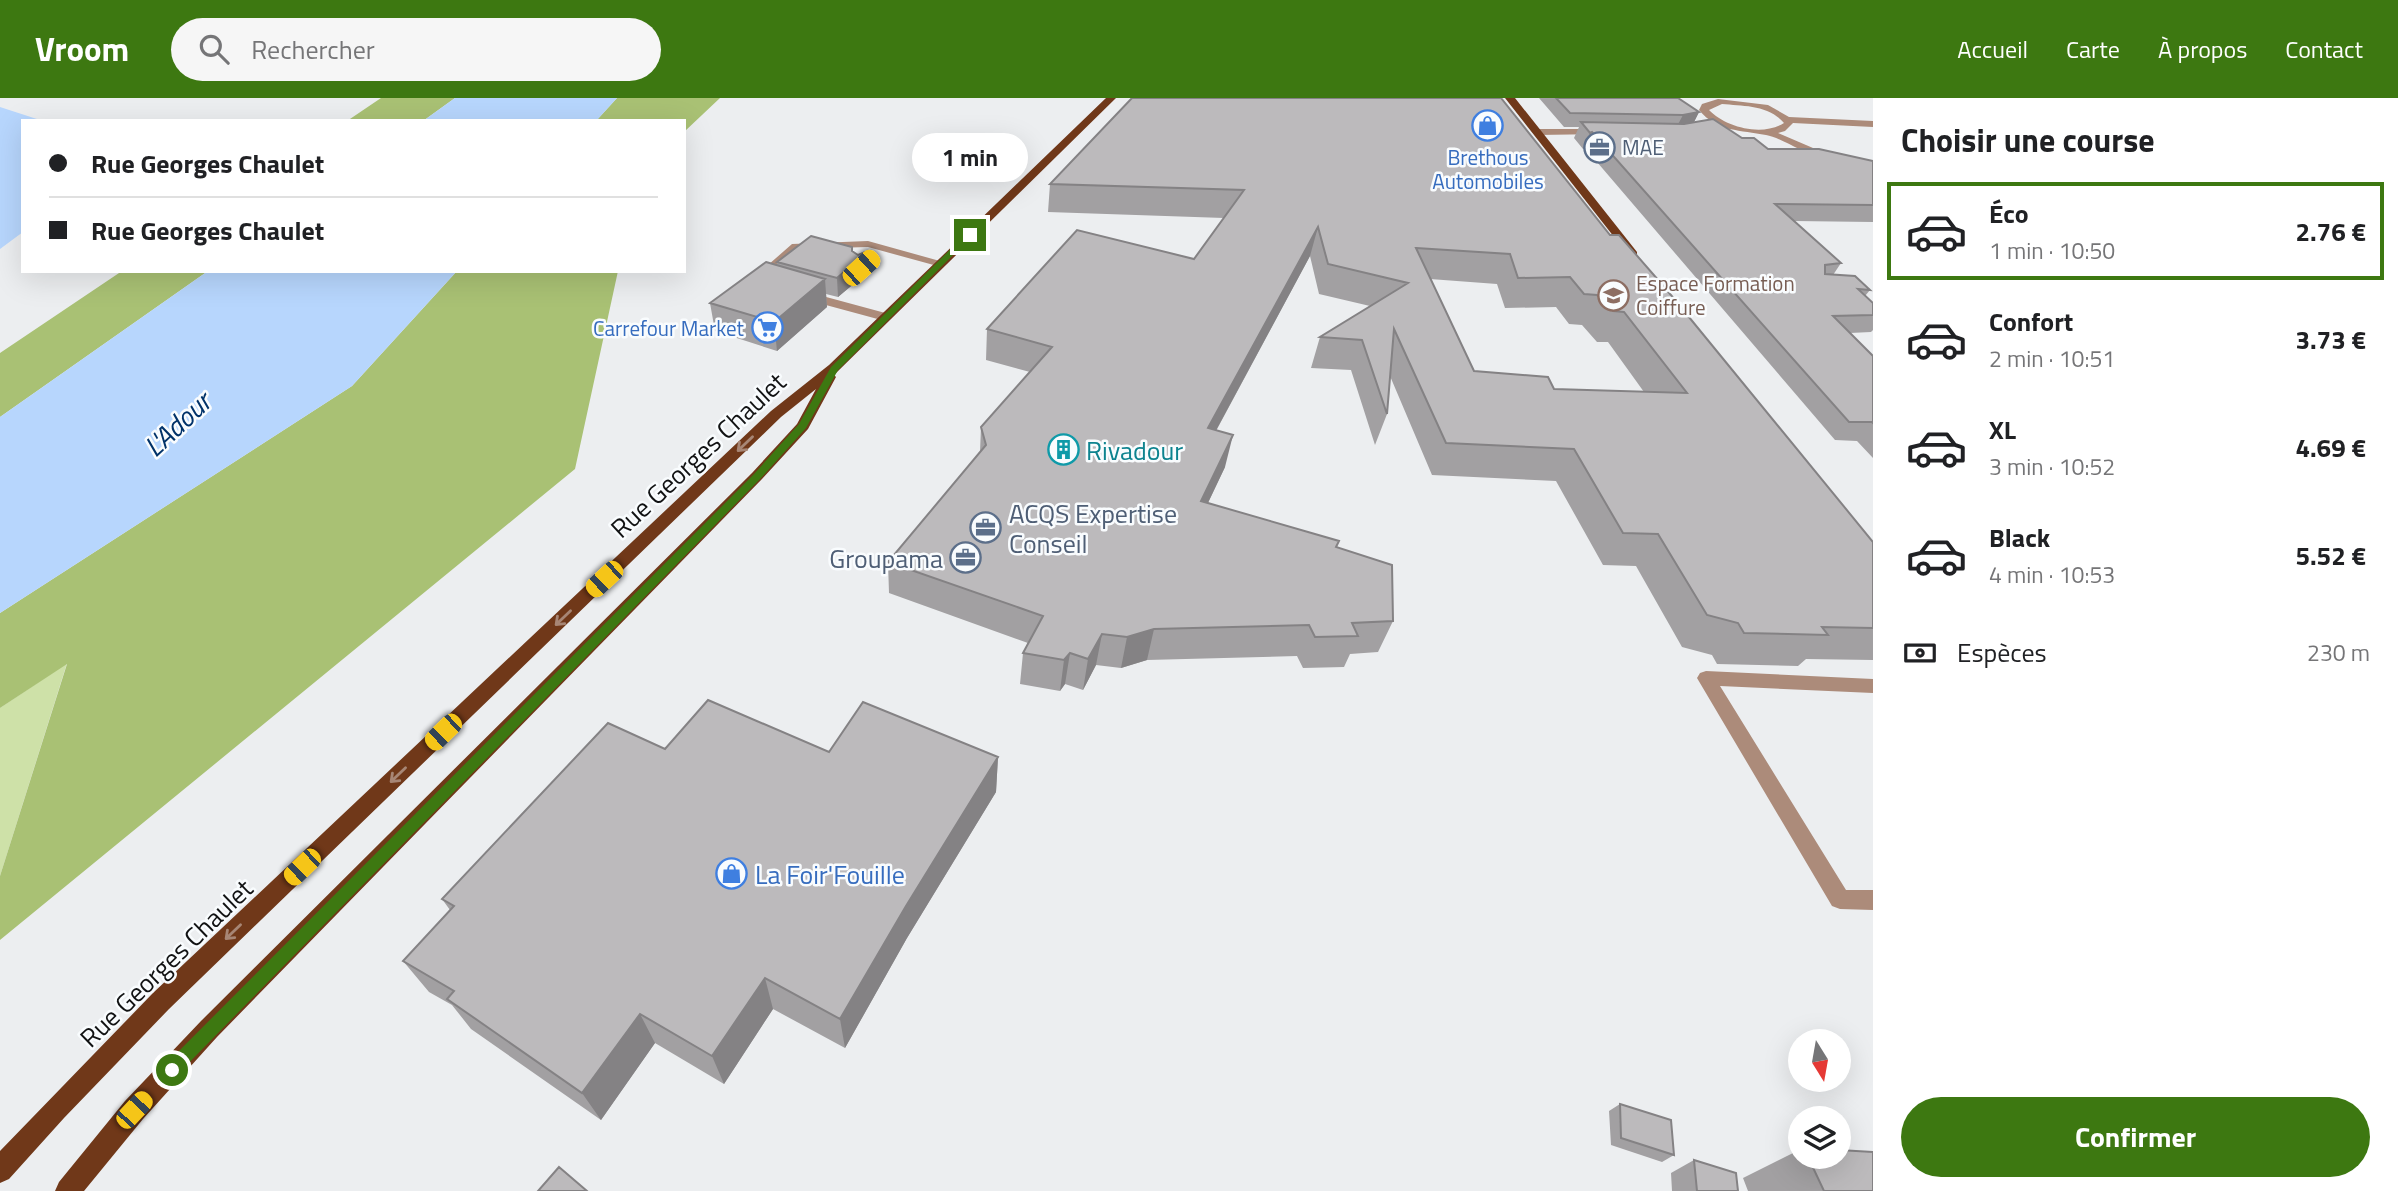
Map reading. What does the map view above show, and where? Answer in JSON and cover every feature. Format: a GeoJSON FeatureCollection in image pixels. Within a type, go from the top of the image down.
{"type":"FeatureCollection","features":[{"type":"Feature","properties":{"kind":"main road","name":"Rue Georges Chaulet"},"geometry":{"type":"LineString","coordinates":[[0,1170],[55,1109],[161,1001],[776,414],[834,369],[1111,98]]}},
{"type":"Feature","properties":{"kind":"main road"},"geometry":{"type":"LineString","coordinates":[[1510,98],[1645,268]]}},
{"type":"Feature","properties":{"kind":"main road","name":"Rue Georges Chaulet"},"geometry":{"type":"LineString","coordinates":[[68,1191],[134,1110],[209,1029],[757,476],[803,426],[834,369]]}},
{"type":"Feature","properties":{"kind":"street"},"geometry":{"type":"LineString","coordinates":[[1839,161],[1804,150],[1769,132],[1726,125],[1707,115],[1705,106],[1732,100],[1760,106],[1787,120],[1873,124]]}},
{"type":"Feature","properties":{"kind":"street"},"geometry":{"type":"LineString","coordinates":[[1769,132],[1786,128],[1789,124],[1787,120]]}},
{"type":"Feature","properties":{"kind":"street"},"geometry":{"type":"LineString","coordinates":[[1713,128],[1726,125]]}},
{"type":"Feature","properties":{"kind":"street"},"geometry":{"type":"LineString","coordinates":[[1537,132],[1610,133]]}},
{"type":"Feature","properties":{"kind":"street"},"geometry":{"type":"LineString","coordinates":[[828,259],[845,244]]}},
{"type":"Feature","properties":{"kind":"street"},"geometry":{"type":"LineString","coordinates":[[768,284],[755,281],[796,246],[867,244],[941,263]]}},
{"type":"Feature","properties":{"kind":"street"},"geometry":{"type":"LineString","coordinates":[[868,261],[884,248]]}},
{"type":"Feature","properties":{"kind":"street"},"geometry":{"type":"LineString","coordinates":[[799,284],[792,291],[885,317]]}},
{"type":"Feature","properties":{"kind":"street"},"geometry":{"type":"LineString","coordinates":[[824,300],[839,287]]}},
{"type":"Feature","properties":{"kind":"street"},"geometry":{"type":"LineString","coordinates":[[1873,686],[1706,678],[1840,900],[1873,900]]}},
{"type":"Feature","properties":{"kind":"green space"},"geometry":{"type":"Polygon","coordinates":[[[381,98],[455,98],[426,119],[350,119],[381,98]]]}},
{"type":"Feature","properties":{"kind":"green space"},"geometry":{"type":"Polygon","coordinates":[[[617,98],[720,98],[686,130],[686,119],[598,119],[617,98]]]}},
{"type":"Feature","properties":{"kind":"green space"},"geometry":{"type":"Polygon","coordinates":[[[119,273],[205,273],[0,417],[0,353],[119,273]]]}},
{"type":"Feature","properties":{"kind":"green space"},"geometry":{"type":"Polygon","coordinates":[[[455,273],[618,273],[575,469],[0,940],[0,876],[67,664],[0,708],[0,613],[352,386],[455,273]]]}},
{"type":"Feature","properties":{"kind":"green space"},"geometry":{"type":"Polygon","coordinates":[[[67,663],[0,876],[0,708],[67,663]]]}},
{"type":"Feature","properties":{"kind":"water"},"geometry":{"type":"Polygon","coordinates":[[[455,98],[617,98],[598,119],[426,119],[455,98]]]}},
{"type":"Feature","properties":{"kind":"water"},"geometry":{"type":"Polygon","coordinates":[[[0,107],[37,119],[21,119],[21,233],[0,249],[0,107]]]}},
{"type":"Feature","properties":{"kind":"water","name":"L'Adour"},"geometry":{"type":"Polygon","coordinates":[[[205,273],[455,273],[352,386],[0,613],[0,417],[205,273]]]}},
{"type":"Feature","properties":{"kind":"building"},"geometry":{"type":"Polygon","coordinates":[[[1132,98],[1501,98],[1610,235],[1619,235],[1666,289],[1873,542],[1873,628],[1822,627],[1828,635],[1744,633],[1738,623],[1707,615],[1658,534],[1623,533],[1574,449],[1446,443],[1394,329],[1387,414],[1362,340],[1320,337],[1408,283],[1328,264],[1318,227],[1208,428],[1233,435],[1201,501],[1339,541],[1336,547],[1392,565],[1393,621],[1352,623],[1358,636],[1315,637],[1309,625],[1154,629],[1127,637],[1102,634],[1088,659],[1070,653],[1064,660],[1023,653],[1043,616],[888,562],[986,445],[981,427],[1052,347],[987,329],[1077,230],[1194,259],[1244,190],[1050,184],[1132,98]],[[1416,248],[1474,371],[1548,377],[1554,389],[1687,393],[1624,312],[1613,311],[1597,295],[1584,294],[1570,277],[1518,278],[1510,254],[1416,248]]]}},
{"type":"Feature","properties":{"kind":"building"},"geometry":{"type":"Polygon","coordinates":[[[1556,98],[1678,98],[1699,112],[1683,115],[1570,113],[1556,98]]]}},
{"type":"Feature","properties":{"kind":"building"},"geometry":{"type":"Polygon","coordinates":[[[1713,119],[1742,138],[1754,138],[1768,149],[1819,149],[1873,161],[1873,205],[1775,204],[1841,263],[1825,265],[1825,274],[1855,276],[1870,290],[1858,289],[1873,303],[1873,315],[1833,316],[1873,356],[1873,423],[1849,422],[1581,122],[1684,124],[1713,119]]]}},
{"type":"Feature","properties":{"kind":"building"},"geometry":{"type":"Polygon","coordinates":[[[811,236],[852,247],[852,251],[858,255],[868,251],[837,278],[777,262],[811,236]]]}},
{"type":"Feature","properties":{"kind":"building"},"geometry":{"type":"Polygon","coordinates":[[[766,262],[825,279],[774,322],[710,303],[766,262]]]}},
{"type":"Feature","properties":{"kind":"building","name":"La Foir'Fouille"},"geometry":{"type":"Polygon","coordinates":[[[708,700],[829,752],[863,702],[998,757],[840,1019],[765,978],[712,1056],[640,1014],[582,1093],[447,999],[454,991],[403,961],[454,906],[442,899],[608,723],[665,749],[708,700]]]}},
{"type":"Feature","properties":{"kind":"building"},"geometry":{"type":"Polygon","coordinates":[[[1620,1104],[1671,1120],[1674,1155],[1621,1138],[1620,1104]]]}},
{"type":"Feature","properties":{"kind":"building"},"geometry":{"type":"Polygon","coordinates":[[[1851,1151],[1873,1152],[1873,1191],[1824,1191],[1814,1169],[1851,1169],[1851,1151]]]}},
{"type":"Feature","properties":{"kind":"building"},"geometry":{"type":"Polygon","coordinates":[[[1694,1160],[1736,1173],[1738,1191],[1697,1191],[1694,1160]]]}},
{"type":"Feature","properties":{"kind":"building"},"geometry":{"type":"Polygon","coordinates":[[[559,1167],[587,1191],[538,1191],[559,1167]]]}},
{"type":"Feature","properties":{"kind":"place","name":"Brethous Automobiles"},"geometry":{"type":"Point","coordinates":[1488,125]}},
{"type":"Feature","properties":{"kind":"place","name":"MAE"},"geometry":{"type":"Point","coordinates":[1599,147]}},
{"type":"Feature","properties":{"kind":"place","name":"Espace Formation Coiffure"},"geometry":{"type":"Point","coordinates":[1613,295]}},
{"type":"Feature","properties":{"kind":"place","name":"Carrefour Market"},"geometry":{"type":"Point","coordinates":[767,328]}},
{"type":"Feature","properties":{"kind":"place","name":"Rivadour"},"geometry":{"type":"Point","coordinates":[1063,450]}},
{"type":"Feature","properties":{"kind":"place","name":"ACQS Expertise Conseil"},"geometry":{"type":"Point","coordinates":[986,528]}},
{"type":"Feature","properties":{"kind":"place","name":"Groupama"},"geometry":{"type":"Point","coordinates":[966,558]}},
{"type":"Feature","properties":{"kind":"place","name":"La Foir'Fouille"},"geometry":{"type":"Point","coordinates":[732,874]}},
{"type":"Feature","properties":{"kind":"route"},"geometry":{"type":"LineString","coordinates":[[172,1070],[209,1029],[757,476],[803,426],[834,369],[970,235]]}}]}
